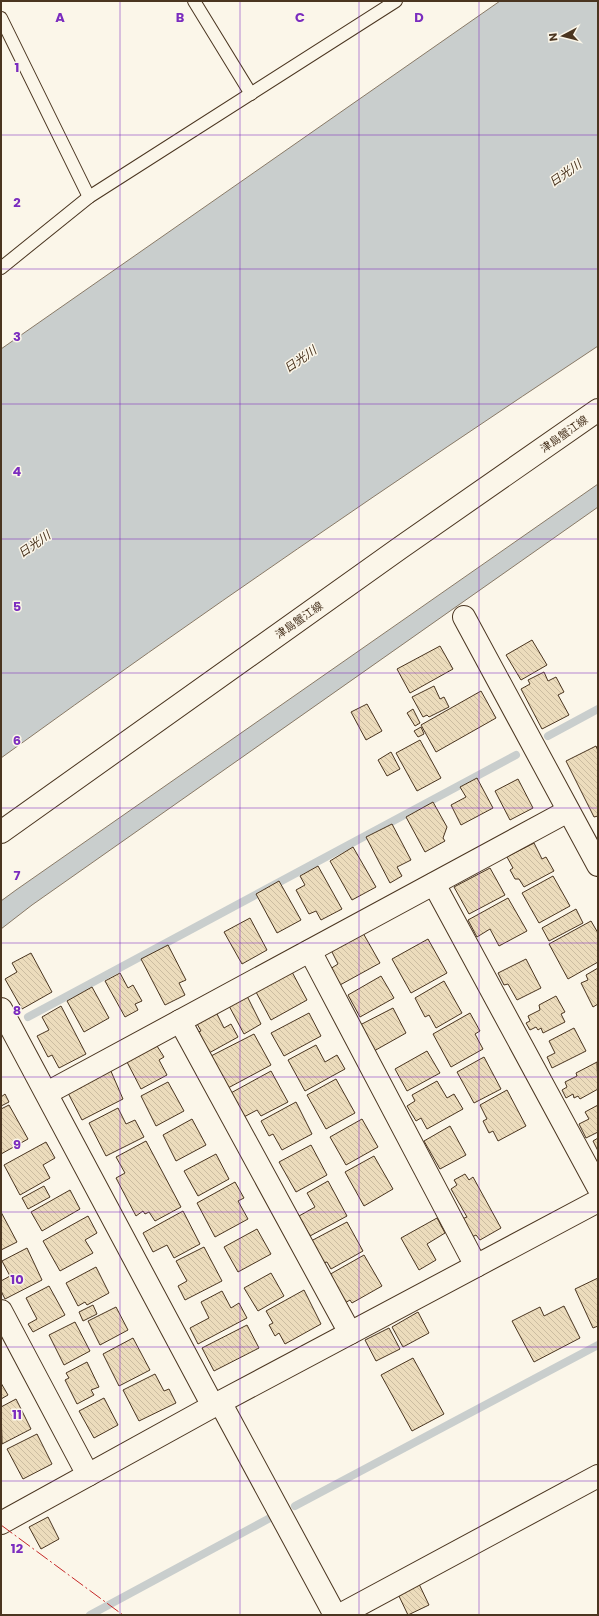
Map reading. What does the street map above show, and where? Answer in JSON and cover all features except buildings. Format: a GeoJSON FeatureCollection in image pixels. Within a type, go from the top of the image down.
{"type":"FeatureCollection","features":[{"type":"Feature","properties":{"kind":"street","name":"津島蟹江線"},"geometry":{"type":"LineString","coordinates":[[1,832],[400,548],[598,410]]}},
{"type":"Feature","properties":{"kind":"street"},"geometry":{"type":"LineString","coordinates":[[464,617],[598,866]]}},
{"type":"Feature","properties":{"kind":"street"},"geometry":{"type":"LineString","coordinates":[[47,1093],[568,811]]}},
{"type":"Feature","properties":{"kind":"street"},"geometry":{"type":"LineString","coordinates":[[434,884],[598,1187]]}},
{"type":"Feature","properties":{"kind":"street"},"geometry":{"type":"LineString","coordinates":[[310,951],[476,1266]]}},
{"type":"Feature","properties":{"kind":"street"},"geometry":{"type":"LineString","coordinates":[[1,1009],[216,1404],[336,1615]]}},
{"type":"Feature","properties":{"kind":"street"},"geometry":{"type":"LineString","coordinates":[[180,1021],[350,1333]]}},
{"type":"Feature","properties":{"kind":"street"},"geometry":{"type":"LineString","coordinates":[[1,1523],[216,1404],[598,1201]]}},
{"type":"Feature","properties":{"kind":"street"},"geometry":{"type":"LineString","coordinates":[[1,1311],[88,1475]]}},
{"type":"Feature","properties":{"kind":"street"},"geometry":{"type":"LineString","coordinates":[[340,1615],[598,1476]]}},
{"type":"Feature","properties":{"kind":"lane"},"geometry":{"type":"LineString","coordinates":[[194,1],[251,94]]}},
{"type":"Feature","properties":{"kind":"lane"},"geometry":{"type":"LineString","coordinates":[[1,268],[89,198],[396,1]]}},
{"type":"Feature","properties":{"kind":"lane"},"geometry":{"type":"LineString","coordinates":[[1,18],[89,198]]}},
{"type":"Feature","properties":{"kind":"water","name":"日光川"},"geometry":{"type":"Polygon","coordinates":[[[500,1],[598,1],[598,346],[297,549],[1,758],[1,349],[500,1]]]}},
{"type":"Feature","properties":{"kind":"water"},"geometry":{"type":"Polygon","coordinates":[[[598,484],[598,507],[32,905],[1,929],[1,901],[598,484]]]}},
{"type":"Feature","properties":{"kind":"waterway"},"geometry":{"type":"LineString","coordinates":[[548,736],[598,709]]}},
{"type":"Feature","properties":{"kind":"waterway"},"geometry":{"type":"LineString","coordinates":[[28,1017],[516,755]]}},
{"type":"Feature","properties":{"kind":"waterway"},"geometry":{"type":"LineString","coordinates":[[295,1506],[598,1345]]}},
{"type":"Feature","properties":{"kind":"waterway"},"geometry":{"type":"LineString","coordinates":[[90,1615],[270,1518]]}},
{"type":"Feature","properties":{"kind":"power"},"geometry":{"type":"LineString","coordinates":[[1,1525],[123,1615]]}}]}
